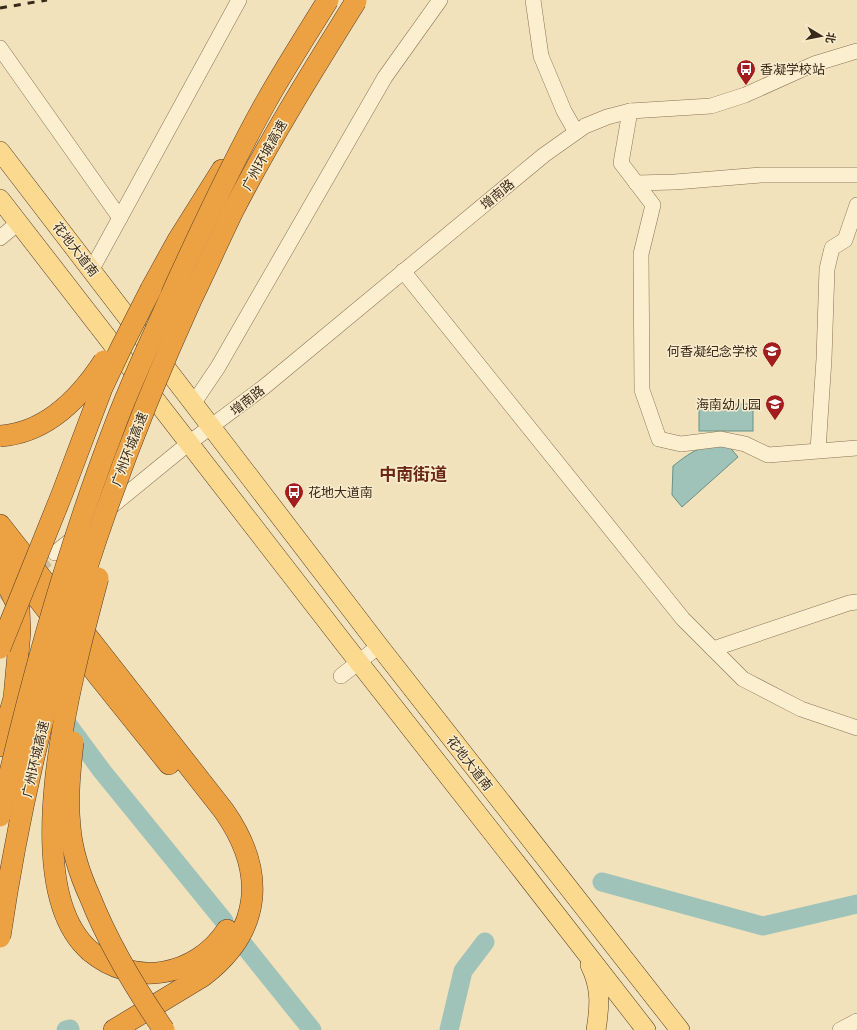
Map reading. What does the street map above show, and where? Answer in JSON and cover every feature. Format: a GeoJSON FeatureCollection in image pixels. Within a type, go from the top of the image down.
{"type":"FeatureCollection","features":[{"type":"Feature","properties":{"kind":"highway","name":"广州环城高速"},"geometry":{"type":"LineString","coordinates":[[0,816],[22,723],[54,606],[79,527],[115,426],[201,230],[248,135],[280,78],[328,0]]}},
{"type":"Feature","properties":{"kind":"highway","name":"广州环城高速"},"geometry":{"type":"LineString","coordinates":[[0,937],[12,864],[33,764],[56,672],[99,530],[124,460],[144,408],[193,297],[232,214],[289,109],[357,1]]}},
{"type":"Feature","properties":{"kind":"highway"},"geometry":{"type":"LineString","coordinates":[[0,648],[62,494],[102,388],[121,348],[178,240],[280,78]]}},
{"type":"Feature","properties":{"kind":"highway"},"geometry":{"type":"LineString","coordinates":[[0,436],[23,432],[38,426],[56,415],[73,400],[94,376],[151,289]]}},
{"type":"Feature","properties":{"kind":"highway"},"geometry":{"type":"LineString","coordinates":[[0,550],[213,821],[231,851],[237,870],[239,894],[232,920],[227,930],[210,951],[186,966],[164,972],[141,973],[128,970],[109,964],[90,951],[80,941],[70,927],[60,900],[54,861],[53,797],[58,754],[70,697],[104,556],[158,385],[175,338],[193,297]]}},
{"type":"Feature","properties":{"kind":"highway"},"geometry":{"type":"LineString","coordinates":[[0,525],[224,811],[243,844],[250,866],[253,888],[250,910],[244,928],[227,954],[217,965],[203,976],[114,1030]]}},
{"type":"Feature","properties":{"kind":"highway"},"geometry":{"type":"LineString","coordinates":[[104,556],[99,577],[75,728],[70,782],[70,828],[77,865],[98,917],[126,972],[164,1030]]}},
{"type":"Feature","properties":{"kind":"highway"},"geometry":{"type":"LineString","coordinates":[[0,575],[10,590],[19,610],[20,632],[14,698],[0,746]]}},
{"type":"Feature","properties":{"kind":"main road","name":"花地大道南"},"geometry":{"type":"LineString","coordinates":[[0,151],[92,269],[378,646],[680,1030]]}},
{"type":"Feature","properties":{"kind":"main road","name":"花地大道南"},"geometry":{"type":"LineString","coordinates":[[0,199],[645,1030]]}},
{"type":"Feature","properties":{"kind":"main road"},"geometry":{"type":"LineString","coordinates":[[582,947],[594,972],[600,1004],[596,1030]]}},
{"type":"Feature","properties":{"kind":"street"},"geometry":{"type":"LineString","coordinates":[[92,269],[239,0]]}},
{"type":"Feature","properties":{"kind":"street"},"geometry":{"type":"LineString","coordinates":[[194,404],[218,367],[385,77],[440,0]]}},
{"type":"Feature","properties":{"kind":"street"},"geometry":{"type":"LineString","coordinates":[[532,0],[541,56],[564,111],[576,132]]}},
{"type":"Feature","properties":{"kind":"street"},"geometry":{"type":"LineString","coordinates":[[0,48],[120,218]]}},
{"type":"Feature","properties":{"kind":"street","name":"增南路"},"geometry":{"type":"LineString","coordinates":[[55,553],[189,443],[264,387],[544,155],[585,126],[607,117],[630,111],[711,106],[745,95],[814,64],[857,50]]}},
{"type":"Feature","properties":{"kind":"street"},"geometry":{"type":"LineString","coordinates":[[630,111],[621,163],[653,205],[640,254],[642,390],[659,439],[681,444],[721,439],[745,444],[768,455],[857,448]]}},
{"type":"Feature","properties":{"kind":"street"},"geometry":{"type":"LineString","coordinates":[[636,183],[675,182],[761,175],[857,175]]}},
{"type":"Feature","properties":{"kind":"street"},"geometry":{"type":"LineString","coordinates":[[818,450],[824,359],[827,269],[832,248],[845,240],[857,205]]}},
{"type":"Feature","properties":{"kind":"street"},"geometry":{"type":"LineString","coordinates":[[0,238],[18,223]]}},
{"type":"Feature","properties":{"kind":"street"},"geometry":{"type":"LineString","coordinates":[[402,272],[683,619],[743,678],[801,709],[857,728]]}},
{"type":"Feature","properties":{"kind":"street"},"geometry":{"type":"LineString","coordinates":[[713,649],[849,603],[857,602]]}},
{"type":"Feature","properties":{"kind":"street"},"geometry":{"type":"LineString","coordinates":[[341,676],[378,646]]}},
{"type":"Feature","properties":{"kind":"street"},"geometry":{"type":"LineString","coordinates":[[840,1030],[857,1021]]}},
{"type":"Feature","properties":{"kind":"water"},"geometry":{"type":"Polygon","coordinates":[[[699,404],[753,404],[753,431],[699,431],[699,404]]]}},
{"type":"Feature","properties":{"kind":"water"},"geometry":{"type":"Polygon","coordinates":[[[728,445],[738,457],[682,507],[672,495],[673,466],[687,455],[698,450],[728,445]]]}},
{"type":"Feature","properties":{"kind":"waterway"},"geometry":{"type":"LineString","coordinates":[[68,725],[102,771],[224,921]]}},
{"type":"Feature","properties":{"kind":"waterway"},"geometry":{"type":"LineString","coordinates":[[602,882],[763,926],[857,904]]}},
{"type":"Feature","properties":{"kind":"waterway"},"geometry":{"type":"LineString","coordinates":[[449,1030],[463,971],[485,942]]}},
{"type":"Feature","properties":{"kind":"waterway"},"geometry":{"type":"LineString","coordinates":[[243,944],[312,1030]]}},
{"type":"Feature","properties":{"kind":"waterway"},"geometry":{"type":"LineString","coordinates":[[66,1030],[70,1030]]}},
{"type":"Feature","properties":{"kind":"tunnel"},"geometry":{"type":"LineString","coordinates":[[0,598],[55,553]]}},
{"type":"Feature","properties":{"kind":"railway"},"geometry":{"type":"LineString","coordinates":[[0,8],[47,0]]}},
{"type":"Feature","properties":{"kind":"place","name":"香凝学校站"},"geometry":{"type":"Point","coordinates":[746,86]}},
{"type":"Feature","properties":{"kind":"place","name":"何香凝纪念学校"},"geometry":{"type":"Point","coordinates":[772,368]}},
{"type":"Feature","properties":{"kind":"place","name":"海南幼儿园"},"geometry":{"type":"Point","coordinates":[775,421]}},
{"type":"Feature","properties":{"kind":"place","name":"花地大道南"},"geometry":{"type":"Point","coordinates":[294,509]}},
{"type":"Feature","properties":{"kind":"district","name":"中南街道"},"geometry":{"type":"Point","coordinates":[413,474]}}]}
